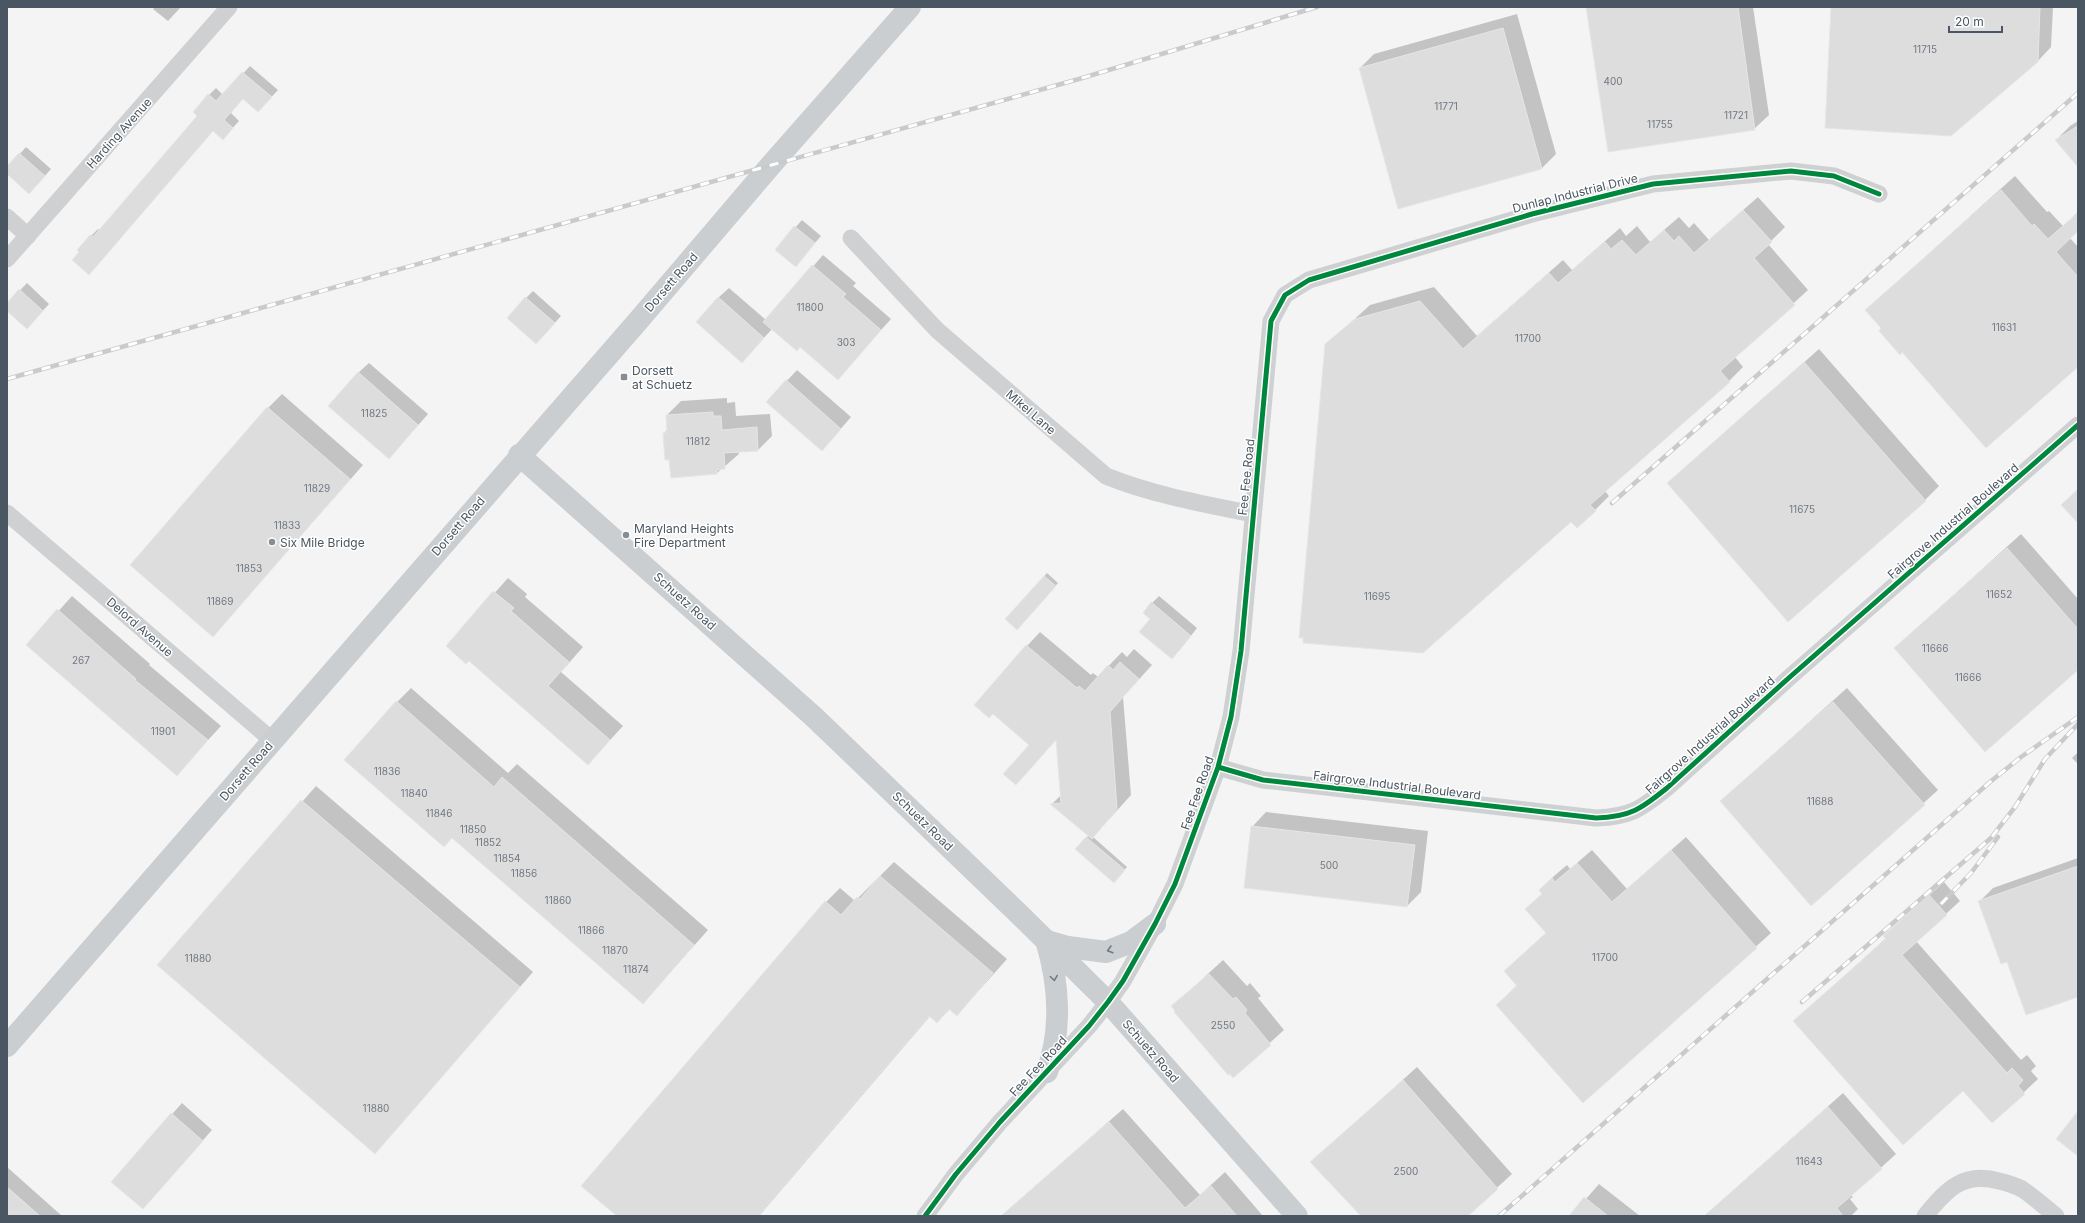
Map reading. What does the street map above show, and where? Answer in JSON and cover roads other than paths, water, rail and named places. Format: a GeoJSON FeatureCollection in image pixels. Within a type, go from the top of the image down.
{"type":"FeatureCollection","features":[{"type":"Feature","properties":{"kind":"main road","name":"Dorsett Road"},"geometry":{"type":"LineString","coordinates":[[7,1046],[910,7]]}},
{"type":"Feature","properties":{"kind":"main road","name":"Schuetz Road"},"geometry":{"type":"LineString","coordinates":[[520,455],[814,717],[1046,940],[1108,1002],[1297,1216]]}},
{"type":"Feature","properties":{"kind":"main road"},"geometry":{"type":"LineString","coordinates":[[1046,940],[1068,947],[1106,952],[1131,942],[1155,924]]}},
{"type":"Feature","properties":{"kind":"main road"},"geometry":{"type":"LineString","coordinates":[[1046,940],[1050,954],[1057,1015],[1052,1057],[1047,1072]]}},
{"type":"Feature","properties":{"kind":"street","name":"Harding Avenue"},"geometry":{"type":"LineString","coordinates":[[7,259],[230,7]]}},
{"type":"Feature","properties":{"kind":"street","name":"Dunlap Industrial Drive"},"geometry":{"type":"LineString","coordinates":[[1285,295],[1309,280],[1532,214],[1653,184],[1791,171],[1834,176],[1879,194]]}},
{"type":"Feature","properties":{"kind":"street"},"geometry":{"type":"LineString","coordinates":[[7,218],[28,236]]}},
{"type":"Feature","properties":{"kind":"street","name":"Mikel Lane"},"geometry":{"type":"LineString","coordinates":[[851,238],[937,330],[1106,476],[1166,496],[1252,514]]}},
{"type":"Feature","properties":{"kind":"street","name":"Fee Fee Road"},"geometry":{"type":"LineString","coordinates":[[925,1216],[956,1174],[1000,1122],[1089,1026],[1108,1002],[1123,981],[1155,924],[1175,884],[1218,767],[1231,718],[1241,652],[1252,514],[1271,321],[1285,295]]}},
{"type":"Feature","properties":{"kind":"street","name":"Fairgrove Industrial Boulevard"},"geometry":{"type":"LineString","coordinates":[[1218,767],[1263,780],[1596,818],[1615,818],[1631,814],[1667,788],[1790,676],[2078,425]]}},
{"type":"Feature","properties":{"kind":"street","name":"Delord Avenue"},"geometry":{"type":"LineString","coordinates":[[7,513],[273,741]]}},
{"type":"Feature","properties":{"kind":"street"},"geometry":{"type":"LineString","coordinates":[[1925,1216],[1941,1196],[1950,1188],[1961,1182],[1974,1178],[1986,1178],[2013,1184],[2022,1189],[2056,1216]]}},
{"type":"Feature","properties":{"kind":"railway"},"geometry":{"type":"LineString","coordinates":[[7,379],[1079,79],[1317,7]]}},
{"type":"Feature","properties":{"kind":"railway"},"geometry":{"type":"LineString","coordinates":[[1612,503],[2078,93]]}},
{"type":"Feature","properties":{"kind":"railway"},"geometry":{"type":"LineString","coordinates":[[1499,1216],[1990,782],[2021,757],[2078,717]]}},
{"type":"Feature","properties":{"kind":"railway"},"geometry":{"type":"LineString","coordinates":[[1802,1002],[1991,838],[2015,807],[2045,759],[2078,724]]}},
{"type":"Feature","properties":{"kind":"railway"},"geometry":{"type":"LineString","coordinates":[[1941,904],[1971,873],[1998,837]]}},
{"type":"Feature","properties":{"kind":"place","name":"Dorsett at Schuetz"},"geometry":{"type":"Point","coordinates":[624,377]}},
{"type":"Feature","properties":{"kind":"place","name":"Maryland Heights Fire Department"},"geometry":{"type":"Point","coordinates":[626,535]}},
{"type":"Feature","properties":{"kind":"place","name":"Six Mile Bridge"},"geometry":{"type":"Point","coordinates":[272,542]}}]}
